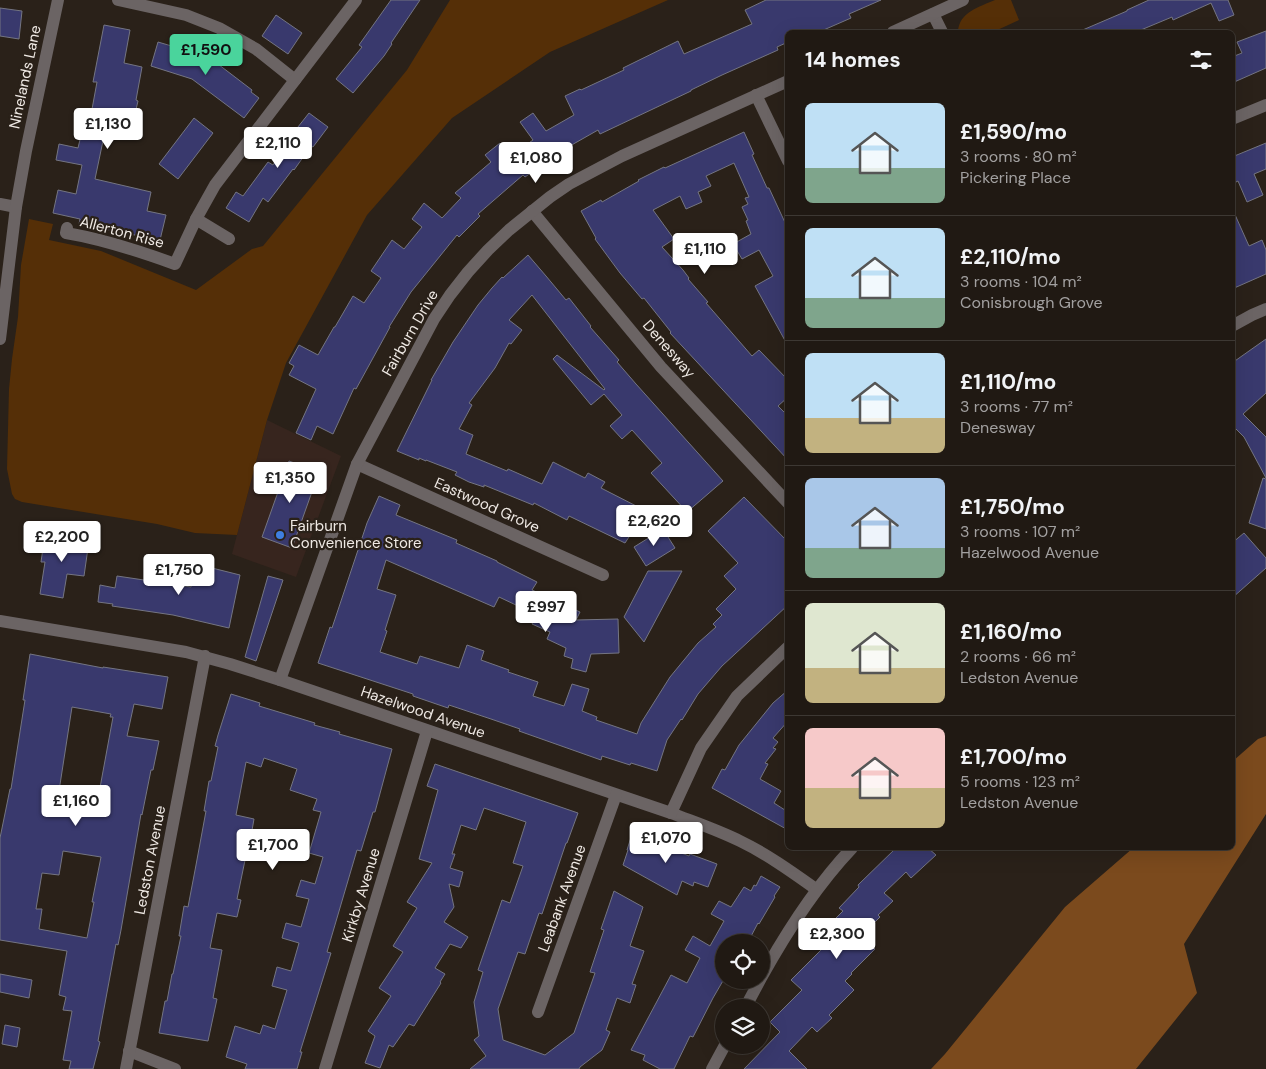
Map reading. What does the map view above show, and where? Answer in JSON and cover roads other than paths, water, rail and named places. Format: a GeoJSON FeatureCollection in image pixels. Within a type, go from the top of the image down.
{"type":"FeatureCollection","features":[{"type":"Feature","properties":{"kind":"street","name":"Ninelands Lane"},"geometry":{"type":"LineString","coordinates":[[0,339],[16,207],[58,0]]}},
{"type":"Feature","properties":{"kind":"street"},"geometry":{"type":"LineString","coordinates":[[118,0],[186,15],[219,28],[256,49],[295,80]]}},
{"type":"Feature","properties":{"kind":"street"},"geometry":{"type":"LineString","coordinates":[[229,239],[196,219],[216,185],[356,0]]}},
{"type":"Feature","properties":{"kind":"street"},"geometry":{"type":"LineString","coordinates":[[897,30],[963,0]]}},
{"type":"Feature","properties":{"kind":"street"},"geometry":{"type":"LineString","coordinates":[[933,14],[941,30]]}},
{"type":"Feature","properties":{"kind":"street","name":"Fairburn Drive"},"geometry":{"type":"LineString","coordinates":[[280,680],[357,464],[434,319],[468,272],[509,230],[550,197],[589,173],[622,156],[785,82]]}},
{"type":"Feature","properties":{"kind":"street"},"geometry":{"type":"LineString","coordinates":[[756,95],[785,155]]}},
{"type":"Feature","properties":{"kind":"street"},"geometry":{"type":"LineString","coordinates":[[1235,118],[1266,105]]}},
{"type":"Feature","properties":{"kind":"street"},"geometry":{"type":"LineString","coordinates":[[0,204],[16,207]]}},
{"type":"Feature","properties":{"kind":"street","name":"Denesway"},"geometry":{"type":"LineString","coordinates":[[532,212],[661,366],[785,500]]}},
{"type":"Feature","properties":{"kind":"street","name":"Allerton Rise"},"geometry":{"type":"LineString","coordinates":[[67,228],[66,234],[128,248],[175,264],[196,219]]}},
{"type":"Feature","properties":{"kind":"street"},"geometry":{"type":"LineString","coordinates":[[1235,324],[1266,309]]}},
{"type":"Feature","properties":{"kind":"street","name":"Eastwood Grove"},"geometry":{"type":"LineString","coordinates":[[357,464],[604,575]]}},
{"type":"Feature","properties":{"kind":"street","name":"Hazelwood Avenue"},"geometry":{"type":"LineString","coordinates":[[0,621],[205,656],[280,680],[671,813],[740,841],[770,857],[816,889]]}},
{"type":"Feature","properties":{"kind":"street"},"geometry":{"type":"LineString","coordinates":[[671,813],[701,748],[737,696],[785,650]]}},
{"type":"Feature","properties":{"kind":"street","name":"Ledston Avenue"},"geometry":{"type":"LineString","coordinates":[[126,1069],[205,656]]}},
{"type":"Feature","properties":{"kind":"street","name":"Kirkby Avenue"},"geometry":{"type":"LineString","coordinates":[[325,1069],[427,731]]}},
{"type":"Feature","properties":{"kind":"street","name":"Leabank Avenue"},"geometry":{"type":"LineString","coordinates":[[538,1012],[616,795]]}},
{"type":"Feature","properties":{"kind":"street"},"geometry":{"type":"LineString","coordinates":[[770,963],[784,937],[816,889],[850,850]]}},
{"type":"Feature","properties":{"kind":"street"},"geometry":{"type":"LineString","coordinates":[[129,1051],[175,1069]]}},
{"type":"Feature","properties":{"kind":"street"},"geometry":{"type":"LineString","coordinates":[[712,1069],[720,1054]]}},
{"type":"Feature","properties":{"kind":"place","name":"Fairburn Convenience Store"},"geometry":{"type":"Point","coordinates":[280,535]}}]}
